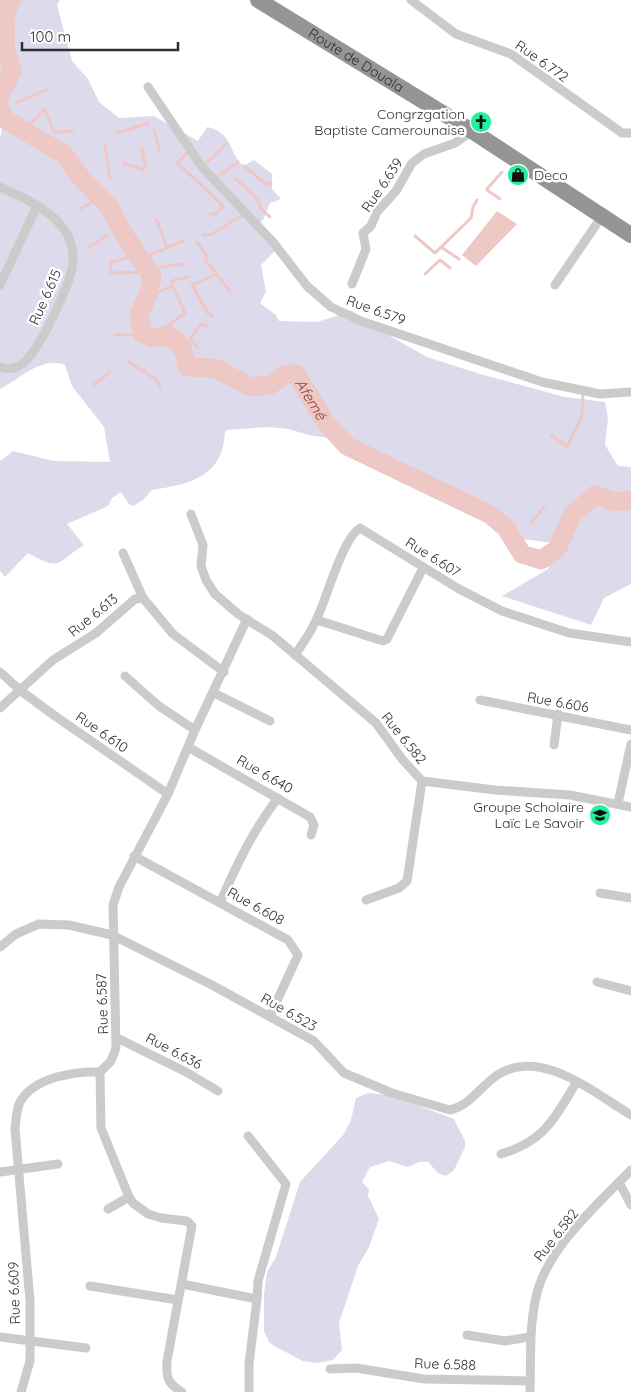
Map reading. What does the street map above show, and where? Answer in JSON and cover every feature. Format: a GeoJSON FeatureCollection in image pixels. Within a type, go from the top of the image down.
{"type":"FeatureCollection","features":[{"type":"Feature","properties":{"kind":"highway","name":"Route de Douala"},"geometry":{"type":"LineString","coordinates":[[258,0],[472,131],[631,235]]}},
{"type":"Feature","properties":{"kind":"street","name":"Rue 6.772"},"geometry":{"type":"LineString","coordinates":[[411,0],[456,34],[511,54],[622,133],[631,133]]}},
{"type":"Feature","properties":{"kind":"street","name":"Rue 6.579"},"geometry":{"type":"LineString","coordinates":[[148,87],[202,167],[273,242],[307,286],[331,307],[361,321],[542,382],[600,394],[631,392]]}},
{"type":"Feature","properties":{"kind":"street","name":"Rue 6.639"},"geometry":{"type":"LineString","coordinates":[[352,284],[366,249],[363,233],[371,226],[377,212],[396,191],[412,163],[424,154],[455,144],[472,131]]}},
{"type":"Feature","properties":{"kind":"street","name":"Rue 6.615"},"geometry":{"type":"LineString","coordinates":[[0,187],[37,206],[59,224],[67,235],[73,254],[72,271],[60,302],[30,356],[16,368],[0,367]]}},
{"type":"Feature","properties":{"kind":"street"},"geometry":{"type":"LineString","coordinates":[[0,285],[37,206]]}},
{"type":"Feature","properties":{"kind":"street"},"geometry":{"type":"LineString","coordinates":[[555,285],[602,216]]}},
{"type":"Feature","properties":{"kind":"street","name":"Rue 6.582"},"geometry":{"type":"LineString","coordinates":[[191,514],[203,545],[201,566],[206,580],[215,594],[273,636],[376,723],[402,759],[422,781],[495,790],[570,795],[631,807]]}},
{"type":"Feature","properties":{"kind":"street","name":"Rue 6.607"},"geometry":{"type":"LineString","coordinates":[[295,655],[317,620],[339,562],[350,539],[360,528],[423,568],[502,611],[569,634],[631,642]]}},
{"type":"Feature","properties":{"kind":"street"},"geometry":{"type":"LineString","coordinates":[[124,553],[143,598],[173,634],[224,672]]}},
{"type":"Feature","properties":{"kind":"street"},"geometry":{"type":"LineString","coordinates":[[317,620],[383,641],[387,639],[423,568]]}},
{"type":"Feature","properties":{"kind":"street","name":"Rue 6.613"},"geometry":{"type":"LineString","coordinates":[[0,708],[21,692],[53,660],[96,633],[135,599],[143,598]]}},
{"type":"Feature","properties":{"kind":"street","name":"Rue 6.587"},"geometry":{"type":"LineString","coordinates":[[100,1072],[111,1061],[116,1048],[112,935],[113,906],[119,887],[168,794],[195,730],[224,672],[247,619]]}},
{"type":"Feature","properties":{"kind":"street","name":"Rue 6.610"},"geometry":{"type":"LineString","coordinates":[[0,672],[21,692],[168,794]]}},
{"type":"Feature","properties":{"kind":"street"},"geometry":{"type":"LineString","coordinates":[[125,676],[159,706],[195,730]]}},
{"type":"Feature","properties":{"kind":"street"},"geometry":{"type":"LineString","coordinates":[[214,693],[270,721]]}},
{"type":"Feature","properties":{"kind":"street","name":"Rue 6.606"},"geometry":{"type":"LineString","coordinates":[[480,700],[631,730]]}},
{"type":"Feature","properties":{"kind":"street"},"geometry":{"type":"LineString","coordinates":[[554,745],[558,714]]}},
{"type":"Feature","properties":{"kind":"street"},"geometry":{"type":"LineString","coordinates":[[618,803],[631,744]]}},
{"type":"Feature","properties":{"kind":"street","name":"Rue 6.640"},"geometry":{"type":"LineString","coordinates":[[188,747],[310,817],[314,826],[311,835]]}},
{"type":"Feature","properties":{"kind":"street"},"geometry":{"type":"LineString","coordinates":[[366,900],[399,888],[407,881],[422,781]]}},
{"type":"Feature","properties":{"kind":"street"},"geometry":{"type":"LineString","coordinates":[[220,903],[241,857],[278,798]]}},
{"type":"Feature","properties":{"kind":"street","name":"Rue 6.608"},"geometry":{"type":"LineString","coordinates":[[134,856],[288,940],[298,955],[270,1016]]}},
{"type":"Feature","properties":{"kind":"street"},"geometry":{"type":"LineString","coordinates":[[600,893],[631,898]]}},
{"type":"Feature","properties":{"kind":"street","name":"Rue 6.523"},"geometry":{"type":"LineString","coordinates":[[0,947],[16,934],[39,924],[68,925],[112,935],[270,1016],[314,1042],[344,1073],[392,1093],[450,1110],[459,1108],[498,1074],[515,1066],[539,1066],[576,1083],[631,1115]]}},
{"type":"Feature","properties":{"kind":"street"},"geometry":{"type":"LineString","coordinates":[[597,982],[631,991]]}},
{"type":"Feature","properties":{"kind":"street","name":"Rue 6.636"},"geometry":{"type":"LineString","coordinates":[[117,1038],[162,1059],[218,1091]]}},
{"type":"Feature","properties":{"kind":"street"},"geometry":{"type":"LineString","coordinates":[[100,1072],[101,1128],[129,1197],[133,1203],[148,1214],[190,1223],[191,1234],[167,1361],[166,1379],[169,1384],[182,1392]]}},
{"type":"Feature","properties":{"kind":"street","name":"Rue 6.609"},"geometry":{"type":"LineString","coordinates":[[21,1392],[30,1361],[29,1275],[15,1128],[19,1104],[24,1096],[49,1080],[70,1074],[100,1072]]}},
{"type":"Feature","properties":{"kind":"street"},"geometry":{"type":"LineString","coordinates":[[501,1154],[522,1148],[550,1126],[576,1083]]}},
{"type":"Feature","properties":{"kind":"street"},"geometry":{"type":"LineString","coordinates":[[248,1136],[286,1184],[258,1281],[249,1364],[249,1392]]}},
{"type":"Feature","properties":{"kind":"street"},"geometry":{"type":"LineString","coordinates":[[0,1172],[58,1164]]}},
{"type":"Feature","properties":{"kind":"street","name":"Rue 6.582"},"geometry":{"type":"LineString","coordinates":[[530,1392],[530,1337],[536,1296],[544,1274],[576,1229],[631,1170]]}},
{"type":"Feature","properties":{"kind":"street"},"geometry":{"type":"LineString","coordinates":[[619,1182],[631,1205]]}},
{"type":"Feature","properties":{"kind":"street"},"geometry":{"type":"LineString","coordinates":[[108,1209],[129,1197]]}},
{"type":"Feature","properties":{"kind":"street"},"geometry":{"type":"LineString","coordinates":[[182,1284],[257,1299]]}},
{"type":"Feature","properties":{"kind":"street"},"geometry":{"type":"LineString","coordinates":[[90,1286],[178,1300]]}},
{"type":"Feature","properties":{"kind":"street"},"geometry":{"type":"LineString","coordinates":[[466,1335],[505,1341],[530,1337]]}},
{"type":"Feature","properties":{"kind":"street"},"geometry":{"type":"LineString","coordinates":[[0,1337],[86,1348]]}},
{"type":"Feature","properties":{"kind":"street","name":"Rue 6.588"},"geometry":{"type":"LineString","coordinates":[[330,1369],[356,1368],[424,1379],[530,1381]]}},
{"type":"Feature","properties":{"kind":"shaded area"},"geometry":{"type":"Polygon","coordinates":[[[0,0],[60,0],[57,5],[72,61],[88,79],[99,102],[119,118],[154,116],[198,141],[207,127],[215,129],[228,141],[241,164],[245,165],[254,160],[272,174],[272,189],[281,199],[270,203],[263,220],[257,225],[278,248],[261,265],[266,292],[260,303],[276,315],[279,321],[317,322],[352,311],[427,357],[480,374],[565,397],[605,402],[608,418],[605,445],[618,466],[631,467],[631,584],[604,598],[591,625],[502,596],[548,569],[554,543],[522,539],[493,511],[350,440],[313,436],[288,429],[270,427],[227,430],[218,459],[211,469],[202,476],[179,485],[152,490],[143,500],[133,506],[129,504],[121,492],[112,498],[108,506],[67,524],[84,545],[63,560],[53,564],[28,553],[5,577],[0,571],[0,461],[13,451],[54,461],[110,462],[104,427],[72,386],[65,365],[48,363],[31,370],[0,389],[0,139],[3,124],[0,122],[0,0]]]}},
{"type":"Feature","properties":{"kind":"shaded area"},"geometry":{"type":"Polygon","coordinates":[[[497,211],[517,224],[476,266],[462,255],[497,211]]]}},
{"type":"Feature","properties":{"kind":"shaded area"},"geometry":{"type":"Polygon","coordinates":[[[368,1093],[390,1095],[454,1119],[465,1141],[465,1147],[454,1170],[446,1176],[438,1173],[428,1162],[419,1162],[408,1167],[389,1161],[370,1167],[362,1182],[369,1190],[368,1196],[379,1219],[369,1247],[358,1266],[339,1323],[342,1350],[333,1360],[317,1363],[303,1361],[274,1346],[269,1342],[264,1331],[264,1294],[267,1272],[276,1257],[300,1182],[344,1134],[351,1120],[356,1098],[368,1093]]]}},
{"type":"Feature","properties":{"kind":"waterway","name":"Afemé"},"geometry":{"type":"LineString","coordinates":[[0,96],[12,71],[5,47],[6,13],[11,0]]}},
{"type":"Feature","properties":{"kind":"waterway"},"geometry":{"type":"LineString","coordinates":[[17,102],[47,90]]}},
{"type":"Feature","properties":{"kind":"waterway"},"geometry":{"type":"LineString","coordinates":[[27,127],[45,109],[54,132],[73,131]]}},
{"type":"Feature","properties":{"kind":"waterway","name":"Afemé"},"geometry":{"type":"LineString","coordinates":[[0,110],[6,120],[64,154],[81,178],[109,206],[123,233],[152,276],[148,295],[139,314],[142,333],[151,337],[162,338],[167,334],[172,337],[182,348],[187,367],[215,368],[251,387],[270,385],[286,374],[296,374],[327,424],[347,446],[491,515],[506,528],[522,554],[541,560],[557,549],[573,514],[595,495],[614,502],[631,500]]}},
{"type":"Feature","properties":{"kind":"waterway"},"geometry":{"type":"LineString","coordinates":[[116,133],[149,123]]}},
{"type":"Feature","properties":{"kind":"waterway"},"geometry":{"type":"LineString","coordinates":[[154,129],[159,150]]}},
{"type":"Feature","properties":{"kind":"waterway"},"geometry":{"type":"LineString","coordinates":[[203,166],[227,143]]}},
{"type":"Feature","properties":{"kind":"waterway"},"geometry":{"type":"LineString","coordinates":[[105,145],[110,178]]}},
{"type":"Feature","properties":{"kind":"waterway"},"geometry":{"type":"LineString","coordinates":[[142,149],[145,166]]}},
{"type":"Feature","properties":{"kind":"waterway"},"geometry":{"type":"LineString","coordinates":[[189,154],[186,154],[177,163],[201,185]]}},
{"type":"Feature","properties":{"kind":"waterway"},"geometry":{"type":"LineString","coordinates":[[216,178],[238,162]]}},
{"type":"Feature","properties":{"kind":"waterway"},"geometry":{"type":"LineString","coordinates":[[123,163],[144,170]]}},
{"type":"Feature","properties":{"kind":"waterway"},"geometry":{"type":"LineString","coordinates":[[244,166],[267,185],[271,183]]}},
{"type":"Feature","properties":{"kind":"waterway"},"geometry":{"type":"LineString","coordinates":[[487,189],[502,172]]}},
{"type":"Feature","properties":{"kind":"waterway"},"geometry":{"type":"LineString","coordinates":[[236,179],[258,200],[261,209],[270,217]]}},
{"type":"Feature","properties":{"kind":"waterway"},"geometry":{"type":"LineString","coordinates":[[203,186],[224,207],[213,215],[210,214]]}},
{"type":"Feature","properties":{"kind":"waterway"},"geometry":{"type":"LineString","coordinates":[[487,190],[500,199]]}},
{"type":"Feature","properties":{"kind":"waterway"},"geometry":{"type":"LineString","coordinates":[[80,209],[96,200]]}},
{"type":"Feature","properties":{"kind":"waterway"},"geometry":{"type":"LineString","coordinates":[[415,236],[435,253],[471,218],[473,207],[477,200]]}},
{"type":"Feature","properties":{"kind":"waterway"},"geometry":{"type":"LineString","coordinates":[[203,235],[212,234],[244,214]]}},
{"type":"Feature","properties":{"kind":"waterway"},"geometry":{"type":"LineString","coordinates":[[156,219],[167,247]]}},
{"type":"Feature","properties":{"kind":"waterway"},"geometry":{"type":"LineString","coordinates":[[89,247],[107,236]]}},
{"type":"Feature","properties":{"kind":"waterway"},"geometry":{"type":"LineString","coordinates":[[150,255],[183,241]]}},
{"type":"Feature","properties":{"kind":"waterway"},"geometry":{"type":"LineString","coordinates":[[197,242],[206,255],[206,261],[230,291]]}},
{"type":"Feature","properties":{"kind":"waterway"},"geometry":{"type":"LineString","coordinates":[[441,247],[459,259]]}},
{"type":"Feature","properties":{"kind":"waterway"},"geometry":{"type":"LineString","coordinates":[[136,253],[133,256],[111,262],[110,273],[151,272]]}},
{"type":"Feature","properties":{"kind":"waterway"},"geometry":{"type":"LineString","coordinates":[[425,274],[440,260],[450,268]]}},
{"type":"Feature","properties":{"kind":"waterway"},"geometry":{"type":"LineString","coordinates":[[154,268],[183,264]]}},
{"type":"Feature","properties":{"kind":"waterway"},"geometry":{"type":"LineString","coordinates":[[212,316],[207,312],[192,285],[216,274]]}},
{"type":"Feature","properties":{"kind":"waterway"},"geometry":{"type":"LineString","coordinates":[[168,331],[169,325],[185,313],[171,281],[188,277]]}},
{"type":"Feature","properties":{"kind":"waterway"},"geometry":{"type":"LineString","coordinates":[[142,299],[172,286]]}},
{"type":"Feature","properties":{"kind":"waterway"},"geometry":{"type":"LineString","coordinates":[[198,348],[190,339],[201,324],[208,326]]}},
{"type":"Feature","properties":{"kind":"waterway"},"geometry":{"type":"LineString","coordinates":[[115,335],[135,335],[142,330]]}},
{"type":"Feature","properties":{"kind":"waterway"},"geometry":{"type":"LineString","coordinates":[[128,361],[157,380],[160,388]]}},
{"type":"Feature","properties":{"kind":"waterway"},"geometry":{"type":"LineString","coordinates":[[93,385],[110,372]]}},
{"type":"Feature","properties":{"kind":"waterway"},"geometry":{"type":"LineString","coordinates":[[551,435],[567,447],[582,416],[583,392]]}},
{"type":"Feature","properties":{"kind":"waterway"},"geometry":{"type":"LineString","coordinates":[[531,523],[544,507]]}},
{"type":"Feature","properties":{"kind":"place","name":"Congrzgation Baptiste Camerounaise"},"geometry":{"type":"Point","coordinates":[481,122]}},
{"type":"Feature","properties":{"kind":"place","name":"Deco"},"geometry":{"type":"Point","coordinates":[518,175]}},
{"type":"Feature","properties":{"kind":"place","name":"Groupe Scholaire Laïc Le Savoir"},"geometry":{"type":"Point","coordinates":[600,815]}}]}
